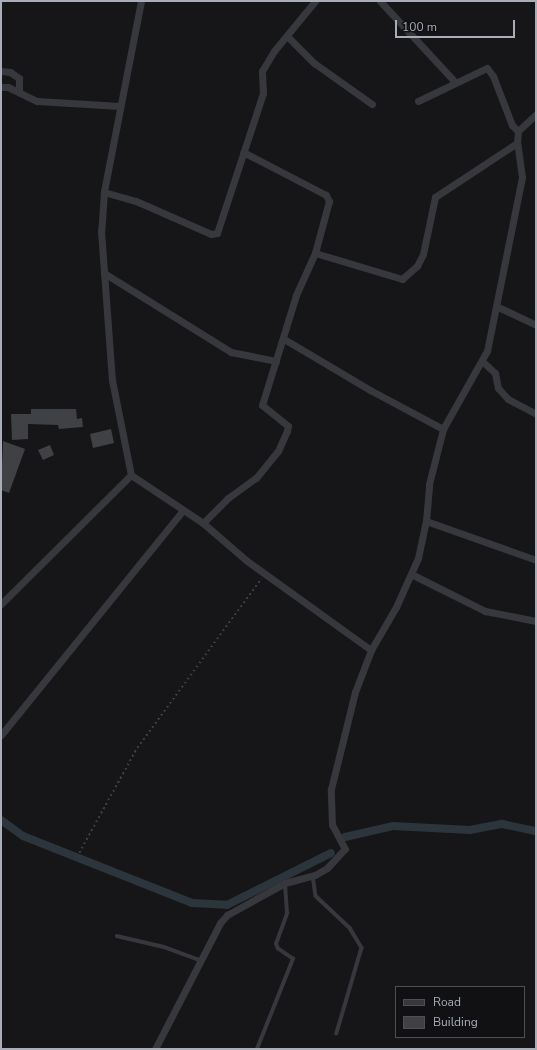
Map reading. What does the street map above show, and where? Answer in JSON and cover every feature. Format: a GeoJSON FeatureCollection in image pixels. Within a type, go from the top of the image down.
{"type":"FeatureCollection","features":[{"type":"Feature","properties":{"kind":"street"},"geometry":{"type":"LineString","coordinates":[[104,192],[136,201],[211,234],[217,233],[263,93],[262,71],[274,51],[288,37],[315,1]]}},
{"type":"Feature","properties":{"kind":"street"},"geometry":{"type":"LineString","coordinates":[[380,1],[455,82]]}},
{"type":"Feature","properties":{"kind":"street"},"geometry":{"type":"LineString","coordinates":[[139,2],[104,192],[101,231],[112,380],[131,475],[203,523],[247,561],[266,573],[371,650]]}},
{"type":"Feature","properties":{"kind":"street"},"geometry":{"type":"LineString","coordinates":[[288,37],[314,63],[372,104]]}},
{"type":"Feature","properties":{"kind":"street"},"geometry":{"type":"LineString","coordinates":[[418,101],[479,69],[487,68],[491,71],[512,125],[518,131]]}},
{"type":"Feature","properties":{"kind":"street"},"geometry":{"type":"LineString","coordinates":[[1,71],[10,72],[19,78],[19,92]]}},
{"type":"Feature","properties":{"kind":"street"},"geometry":{"type":"LineString","coordinates":[[1,87],[19,92],[37,101],[120,106]]}},
{"type":"Feature","properties":{"kind":"street"},"geometry":{"type":"LineString","coordinates":[[155,1049],[212,935],[227,915],[286,883],[313,875],[327,868],[345,849],[332,825],[331,789],[355,692],[371,650],[418,558],[426,521],[428,484],[443,429],[487,351],[498,307],[522,177],[517,143],[518,131],[536,114]]}},
{"type":"Feature","properties":{"kind":"street"},"geometry":{"type":"LineString","coordinates":[[315,253],[402,279],[417,266],[423,254],[435,198],[517,143]]}},
{"type":"Feature","properties":{"kind":"street"},"geometry":{"type":"LineString","coordinates":[[203,523],[228,498],[256,478],[278,451],[287,431],[288,426],[262,405],[284,339],[296,295],[315,253],[329,201],[326,195],[243,152]]}},
{"type":"Feature","properties":{"kind":"street"},"geometry":{"type":"LineString","coordinates":[[104,273],[231,352],[276,361]]}},
{"type":"Feature","properties":{"kind":"street"},"geometry":{"type":"LineString","coordinates":[[498,307],[536,325]]}},
{"type":"Feature","properties":{"kind":"street"},"geometry":{"type":"LineString","coordinates":[[284,339],[370,390],[443,429]]}},
{"type":"Feature","properties":{"kind":"street"},"geometry":{"type":"LineString","coordinates":[[482,361],[494,373],[498,388],[508,399],[536,414]]}},
{"type":"Feature","properties":{"kind":"street"},"geometry":{"type":"LineString","coordinates":[[1,604],[131,475]]}},
{"type":"Feature","properties":{"kind":"street"},"geometry":{"type":"LineString","coordinates":[[1,735],[183,510]]}},
{"type":"Feature","properties":{"kind":"street"},"geometry":{"type":"LineString","coordinates":[[426,521],[536,560]]}},
{"type":"Feature","properties":{"kind":"street"},"geometry":{"type":"LineString","coordinates":[[411,574],[485,611],[536,621]]}},
{"type":"Feature","properties":{"kind":"lane"},"geometry":{"type":"LineString","coordinates":[[313,875],[316,896],[350,928],[362,948],[337,1033]]}},
{"type":"Feature","properties":{"kind":"lane"},"geometry":{"type":"LineString","coordinates":[[257,1049],[293,959],[278,949],[276,944],[287,914],[286,883]]}},
{"type":"Feature","properties":{"kind":"lane"},"geometry":{"type":"LineString","coordinates":[[117,936],[164,947],[199,960]]}},
{"type":"Feature","properties":{"kind":"path"},"geometry":{"type":"LineString","coordinates":[[79,853],[137,748],[266,573]]}},
{"type":"Feature","properties":{"kind":"building"},"geometry":{"type":"Polygon","coordinates":[[[31,409],[76,409],[77,419],[82,418],[83,427],[59,429],[58,425],[28,424],[28,439],[12,440],[11,414],[31,414],[31,409]]]}},
{"type":"Feature","properties":{"kind":"building"},"geometry":{"type":"Polygon","coordinates":[[[111,429],[114,443],[93,448],[90,434],[111,429]]]}},
{"type":"Feature","properties":{"kind":"building"},"geometry":{"type":"Polygon","coordinates":[[[3,441],[25,449],[9,493],[1,490],[3,441]]]}},
{"type":"Feature","properties":{"kind":"building"},"geometry":{"type":"Polygon","coordinates":[[[50,445],[54,455],[43,460],[38,450],[50,445]]]}},
{"type":"Feature","properties":{"kind":"waterway"},"geometry":{"type":"LineString","coordinates":[[1,820],[23,836],[192,903],[227,905],[331,853]]}},
{"type":"Feature","properties":{"kind":"waterway"},"geometry":{"type":"LineString","coordinates":[[345,837],[393,826],[470,830],[502,824],[536,831]]}}]}
